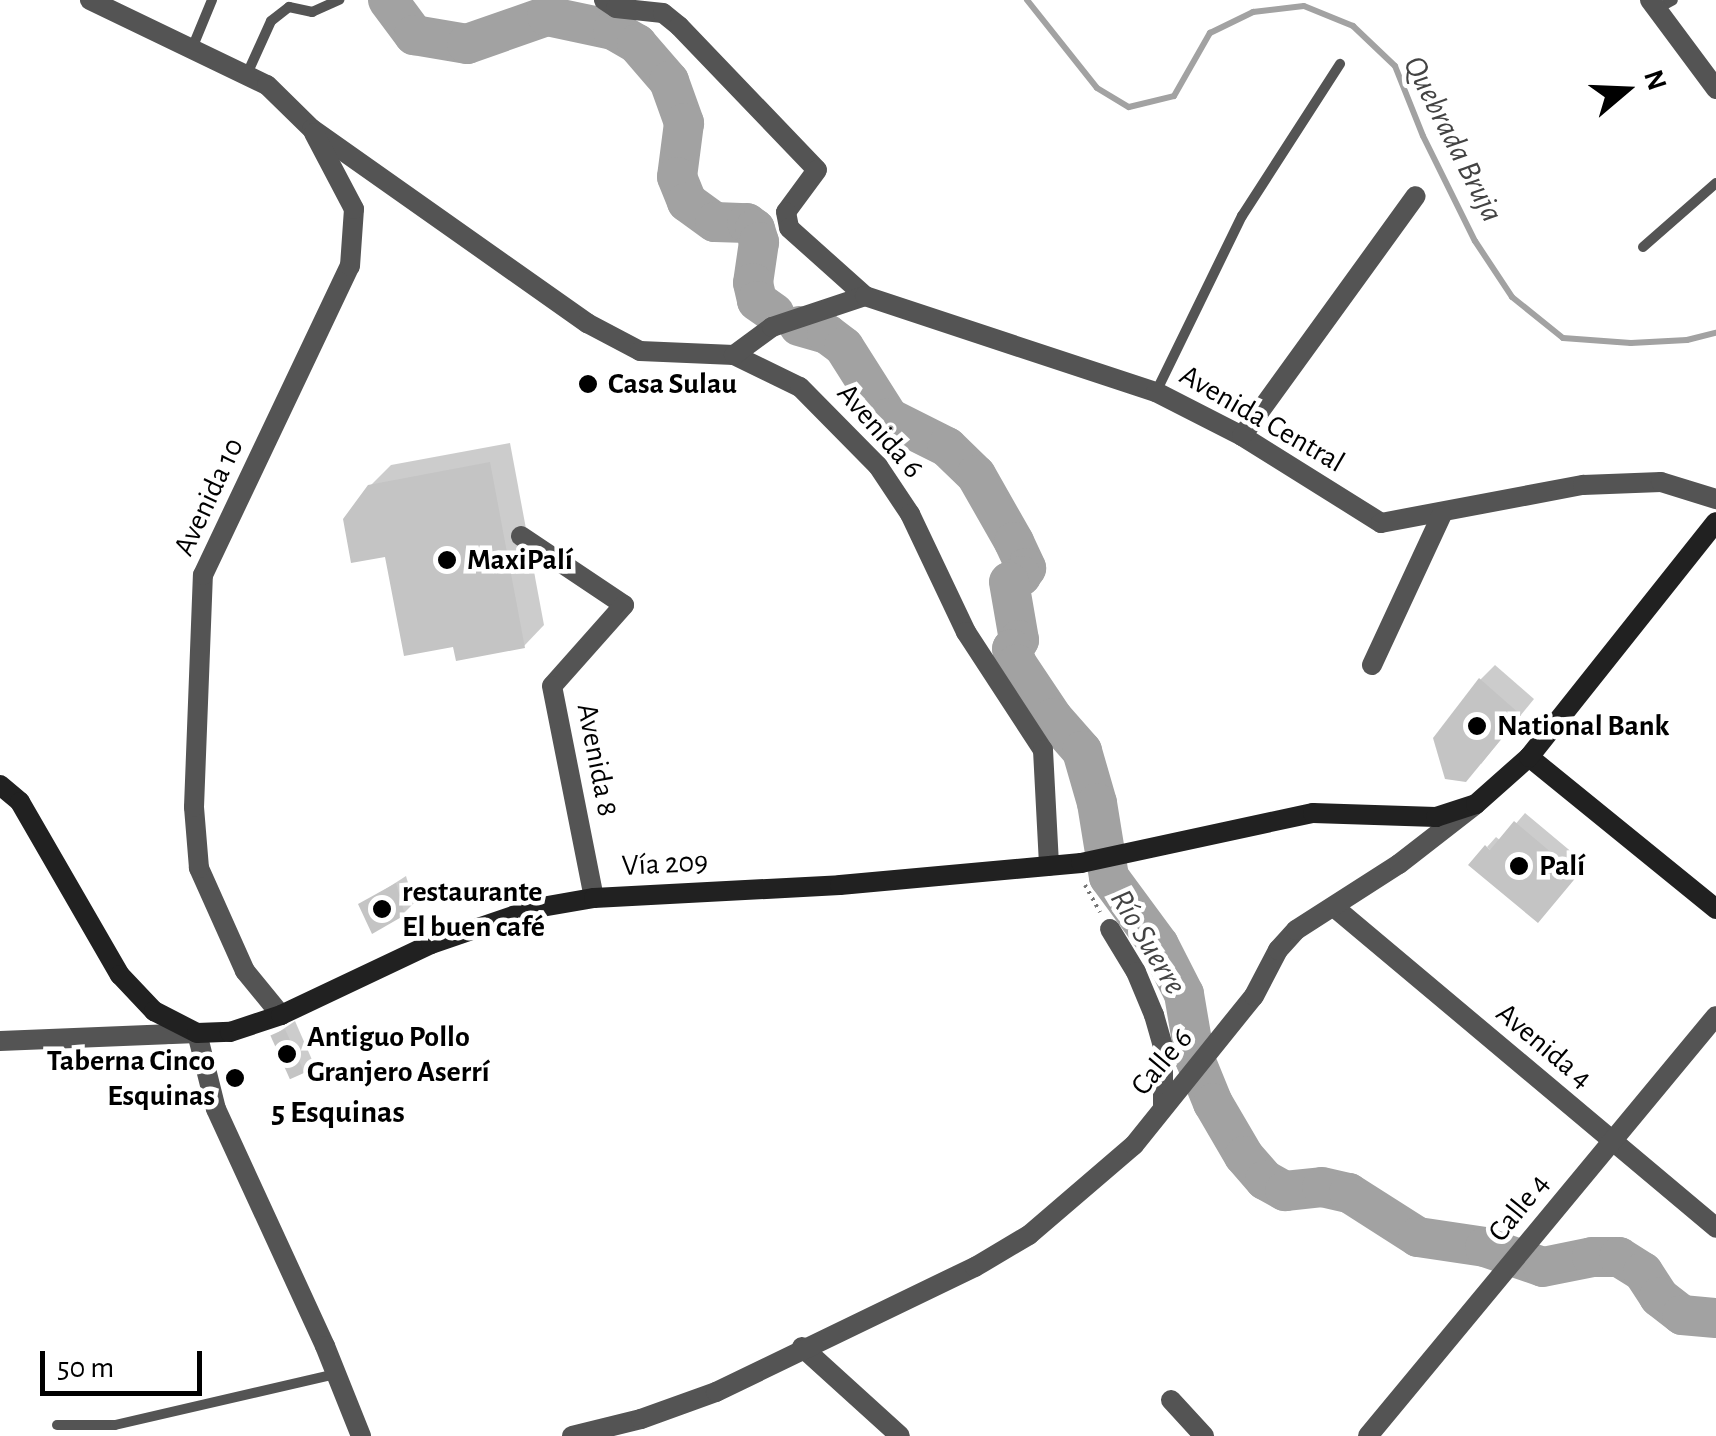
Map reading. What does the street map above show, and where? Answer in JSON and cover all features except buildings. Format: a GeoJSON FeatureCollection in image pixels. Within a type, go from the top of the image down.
{"type":"FeatureCollection","features":[{"type":"Feature","properties":{"kind":"main road","name":"Calle 6"},"geometry":{"type":"LineString","coordinates":[[1476,804],[1529,757],[1716,522]]}},
{"type":"Feature","properties":{"kind":"main road"},"geometry":{"type":"LineString","coordinates":[[1529,757],[1716,909]]}},
{"type":"Feature","properties":{"kind":"main road"},"geometry":{"type":"LineString","coordinates":[[0,786],[20,802],[120,975],[154,1012],[198,1033]]}},
{"type":"Feature","properties":{"kind":"main road","name":"Vía 209"},"geometry":{"type":"LineString","coordinates":[[198,1033],[230,1032],[281,1015],[431,944],[536,908],[594,898],[840,885],[1081,863],[1313,812],[1436,817],[1476,804]]}},
{"type":"Feature","properties":{"kind":"street"},"geometry":{"type":"LineString","coordinates":[[90,0],[267,84],[312,129]]}},
{"type":"Feature","properties":{"kind":"street"},"geometry":{"type":"LineString","coordinates":[[604,0],[616,8],[663,13],[818,170],[786,212],[788,228],[865,296]]}},
{"type":"Feature","properties":{"kind":"street"},"geometry":{"type":"LineString","coordinates":[[1660,3],[1716,89]]}},
{"type":"Feature","properties":{"kind":"street","name":"Avenida 6"},"geometry":{"type":"LineString","coordinates":[[312,129],[587,324],[640,351],[734,355],[800,387],[878,466],[910,514],[966,632],[1043,750],[1050,866]]}},
{"type":"Feature","properties":{"kind":"street","name":"Avenida 10"},"geometry":{"type":"LineString","coordinates":[[281,1015],[244,971],[199,868],[194,807],[203,575],[350,266],[354,208],[312,129]]}},
{"type":"Feature","properties":{"kind":"street"},"geometry":{"type":"LineString","coordinates":[[1242,436],[1416,196]]}},
{"type":"Feature","properties":{"kind":"street"},"geometry":{"type":"LineString","coordinates":[[734,355],[772,327],[865,296]]}},
{"type":"Feature","properties":{"kind":"street","name":"Avenida Central"},"geometry":{"type":"LineString","coordinates":[[865,296],[1156,392],[1242,436],[1370,519],[1390,523],[1584,485],[1661,482],[1716,499]]}},
{"type":"Feature","properties":{"kind":"street"},"geometry":{"type":"LineString","coordinates":[[1372,665],[1442,514]]}},
{"type":"Feature","properties":{"kind":"street","name":"Avenida 8"},"geometry":{"type":"LineString","coordinates":[[521,536],[624,605],[552,686],[594,898]]}},
{"type":"Feature","properties":{"kind":"street","name":"Calle 6"},"geometry":{"type":"LineString","coordinates":[[572,1436],[640,1419],[716,1392],[976,1266],[1029,1235],[1134,1145],[1162,1105],[1210,1053],[1254,996],[1278,950],[1296,930],[1476,804]]}},
{"type":"Feature","properties":{"kind":"street","name":"Avenida 4"},"geometry":{"type":"LineString","coordinates":[[1334,907],[1716,1228]]}},
{"type":"Feature","properties":{"kind":"street"},"geometry":{"type":"LineString","coordinates":[[1110,930],[1136,972],[1154,1015],[1163,1047],[1162,1105]]}},
{"type":"Feature","properties":{"kind":"street","name":"Calle 4"},"geometry":{"type":"LineString","coordinates":[[1368,1436],[1716,1016]]}},
{"type":"Feature","properties":{"kind":"street"},"geometry":{"type":"LineString","coordinates":[[0,1041],[198,1033],[216,1109],[361,1436]]}},
{"type":"Feature","properties":{"kind":"street"},"geometry":{"type":"LineString","coordinates":[[802,1347],[900,1436]]}},
{"type":"Feature","properties":{"kind":"street"},"geometry":{"type":"LineString","coordinates":[[1171,1400],[1204,1436]]}},
{"type":"Feature","properties":{"kind":"lane"},"geometry":{"type":"LineString","coordinates":[[193,46],[212,0]]}},
{"type":"Feature","properties":{"kind":"lane"},"geometry":{"type":"LineString","coordinates":[[247,74],[270,21],[289,7],[312,12],[339,0]]}},
{"type":"Feature","properties":{"kind":"lane"},"geometry":{"type":"LineString","coordinates":[[1156,392],[1242,216],[1340,64]]}},
{"type":"Feature","properties":{"kind":"lane"},"geometry":{"type":"LineString","coordinates":[[1643,247],[1716,183]]}},
{"type":"Feature","properties":{"kind":"lane"},"geometry":{"type":"LineString","coordinates":[[56,1425],[115,1426],[336,1374]]}},
{"type":"Feature","properties":{"kind":"path"},"geometry":{"type":"LineString","coordinates":[[1081,863],[1110,930]]}},
{"type":"Feature","properties":{"kind":"waterway","name":"Río Suerre"},"geometry":{"type":"LineString","coordinates":[[388,0],[414,35],[467,44],[547,16],[613,30],[637,44],[669,81],[684,123],[677,177],[687,202],[715,222],[747,223],[755,229],[759,242],[753,283],[757,301],[774,313]]}},
{"type":"Feature","properties":{"kind":"waterway"},"geometry":{"type":"LineString","coordinates":[[547,16],[548,0]]}},
{"type":"Feature","properties":{"kind":"waterway","name":"Quebrada Bruja"},"geometry":{"type":"LineString","coordinates":[[1027,0],[1097,88],[1129,107],[1174,96],[1210,33],[1253,12],[1304,6],[1353,26],[1395,66],[1423,136],[1475,241],[1512,297],[1563,338],[1631,343],[1687,340],[1716,333]]}},
{"type":"Feature","properties":{"kind":"waterway","name":"Río Suerre"},"geometry":{"type":"LineString","coordinates":[[799,326],[827,334],[844,347],[889,418],[947,447],[976,475],[1014,542],[1026,568],[1009,582],[1019,640],[1012,649],[1017,664],[1053,718],[1082,751],[1097,803],[1109,877],[1159,945],[1184,994],[1195,1059],[1213,1103],[1244,1156],[1265,1180],[1285,1191],[1322,1187],[1349,1193],[1418,1237],[1485,1247],[1543,1267],[1592,1257],[1619,1257],[1643,1272],[1659,1297],[1682,1315],[1716,1318]]}},
{"type":"Feature","properties":{"kind":"place","name":"Casa Sulau"},"geometry":{"type":"Point","coordinates":[588,384]}},
{"type":"Feature","properties":{"kind":"place","name":"MaxiPalí"},"geometry":{"type":"Point","coordinates":[447,560]}},
{"type":"Feature","properties":{"kind":"place","name":"National Bank"},"geometry":{"type":"Point","coordinates":[1477,726]}},
{"type":"Feature","properties":{"kind":"place","name":"Palí"},"geometry":{"type":"Point","coordinates":[1519,866]}},
{"type":"Feature","properties":{"kind":"place","name":"restaurante El buen café"},"geometry":{"type":"Point","coordinates":[382,909]}},
{"type":"Feature","properties":{"kind":"place","name":"Antiguo Pollo Granjero Aserrí"},"geometry":{"type":"Point","coordinates":[287,1054]}},
{"type":"Feature","properties":{"kind":"place","name":"Taberna Cinco Esquinas"},"geometry":{"type":"Point","coordinates":[235,1078]}},
{"type":"Feature","properties":{"kind":"district","name":"5 Esquinas"},"geometry":{"type":"Point","coordinates":[338,1112]}}]}
